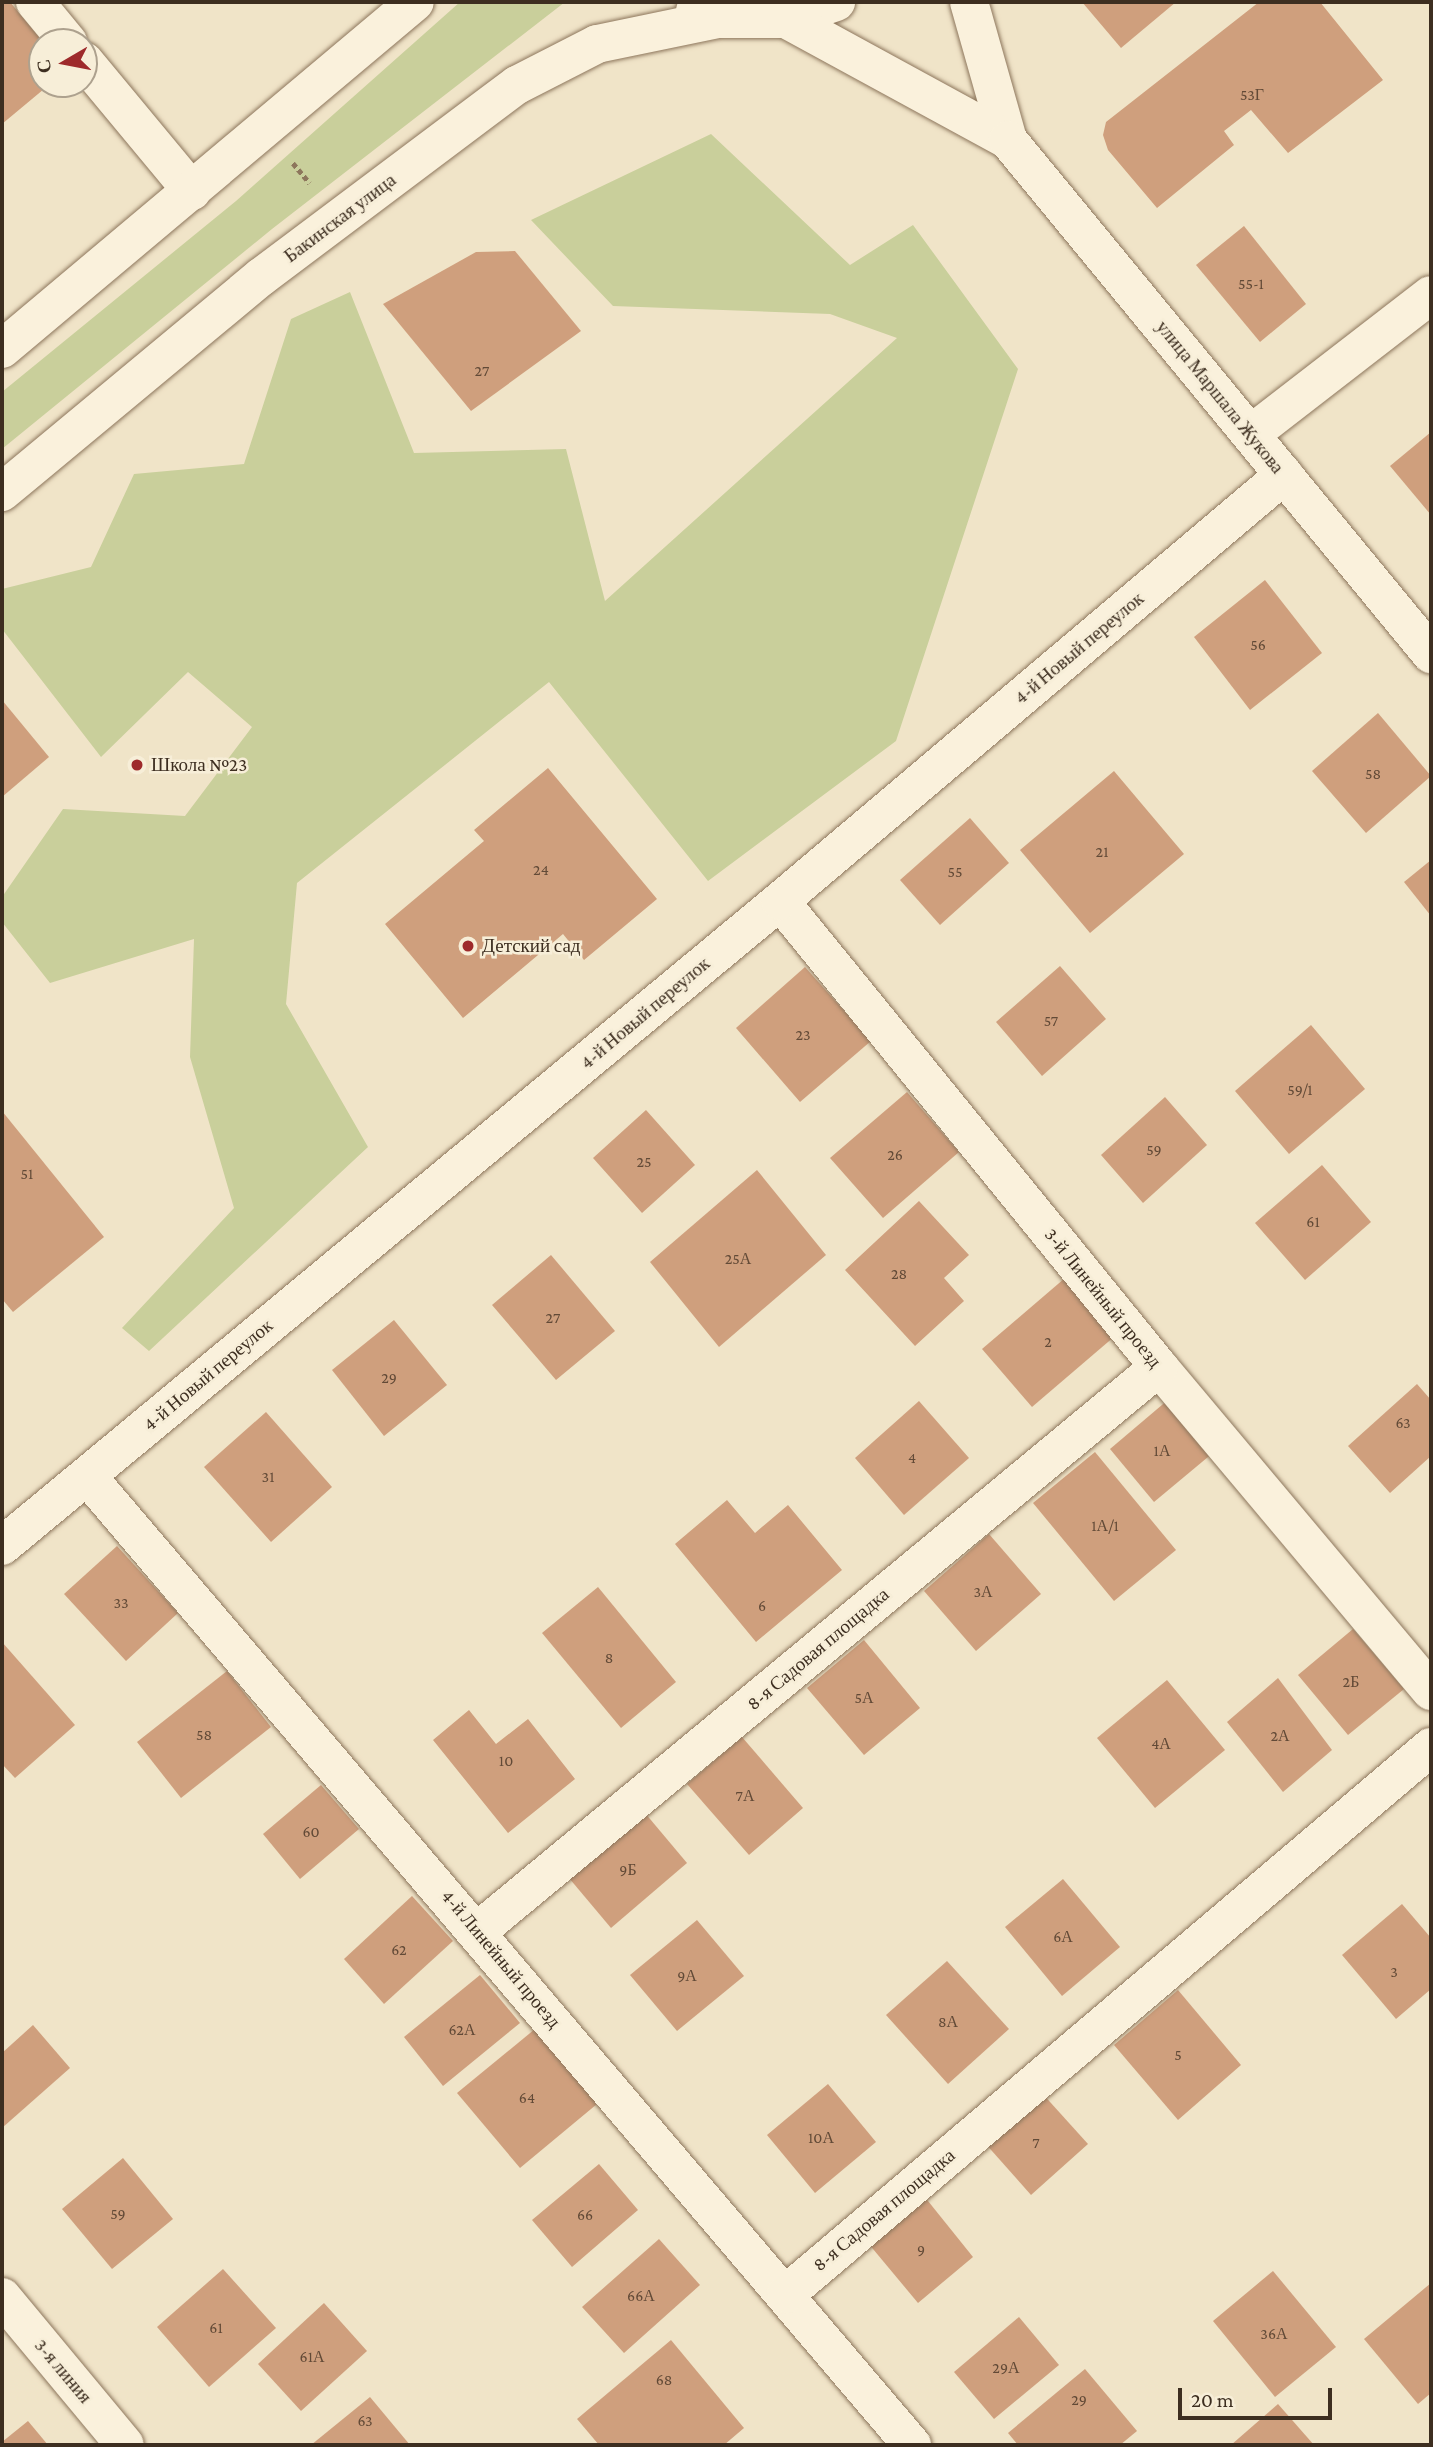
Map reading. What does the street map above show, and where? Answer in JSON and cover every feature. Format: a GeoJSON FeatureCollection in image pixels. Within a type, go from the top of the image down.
{"type":"FeatureCollection","features":[{"type":"Feature","properties":{"kind":"street"},"geometry":{"type":"LineString","coordinates":[[35,2],[56,28]]}},
{"type":"Feature","properties":{"kind":"street"},"geometry":{"type":"LineString","coordinates":[[2,349],[415,2]]}},
{"type":"Feature","properties":{"kind":"street"},"geometry":{"type":"LineString","coordinates":[[670,2],[718,19],[786,19],[836,2]]}},
{"type":"Feature","properties":{"kind":"street","name":"улица Маршала Жукова"},"geometry":{"type":"LineString","coordinates":[[970,2],[1008,139]]}},
{"type":"Feature","properties":{"kind":"street","name":"Бакинская улица"},"geometry":{"type":"LineString","coordinates":[[2,492],[261,277],[517,85],[597,44],[718,19]]}},
{"type":"Feature","properties":{"kind":"street","name":"улица Маршала Жукова"},"geometry":{"type":"LineString","coordinates":[[786,19],[1008,139],[1431,654]]}},
{"type":"Feature","properties":{"kind":"street"},"geometry":{"type":"LineString","coordinates":[[98,78],[192,191]]}},
{"type":"Feature","properties":{"kind":"street"},"geometry":{"type":"LineString","coordinates":[[1251,434],[1431,295]]}},
{"type":"Feature","properties":{"kind":"street","name":"4-й Новый переулок"},"geometry":{"type":"LineString","coordinates":[[2,1546],[780,901],[1284,475]]}},
{"type":"Feature","properties":{"kind":"street","name":"3-й Линейный проезд"},"geometry":{"type":"LineString","coordinates":[[780,901],[1158,1367],[1431,1691]]}},
{"type":"Feature","properties":{"kind":"street","name":"8-я Садовая площадка"},"geometry":{"type":"LineString","coordinates":[[478,1931],[1158,1367]]}},
{"type":"Feature","properties":{"kind":"street","name":"4-й Линейный проезд"},"geometry":{"type":"LineString","coordinates":[[87,1476],[478,1931],[912,2445]]}},
{"type":"Feature","properties":{"kind":"street","name":"8-я Садовая площадка"},"geometry":{"type":"LineString","coordinates":[[786,2294],[1431,1747]]}},
{"type":"Feature","properties":{"kind":"street","name":"3-я линия"},"geometry":{"type":"LineString","coordinates":[[2,2297],[125,2445]]}},
{"type":"Feature","properties":{"kind":"path"},"geometry":{"type":"LineString","coordinates":[[266,128],[338,220]]}},
{"type":"Feature","properties":{"kind":"green space"},"geometry":{"type":"Polygon","coordinates":[[[460,2],[565,2],[272,229],[2,449],[2,392],[236,201],[460,2]]]}},
{"type":"Feature","properties":{"kind":"green space"},"geometry":{"type":"Polygon","coordinates":[[[711,134],[850,265],[913,225],[1018,369],[896,741],[708,881],[549,682],[297,883],[286,1004],[368,1147],[149,1351],[122,1328],[234,1208],[190,1057],[194,939],[50,983],[2,922],[2,897],[63,809],[185,816],[252,727],[188,672],[101,757],[2,629],[2,589],[91,567],[134,474],[244,464],[291,319],[350,292],[414,453],[566,449],[605,601],[897,338],[830,314],[613,306],[531,220],[711,134]]]}},
{"type":"Feature","properties":{"kind":"building"},"geometry":{"type":"Polygon","coordinates":[[[2,2],[10,2],[31,28],[28,28],[28,98],[33,98],[2,124],[2,2]]]}},
{"type":"Feature","properties":{"kind":"building"},"geometry":{"type":"Polygon","coordinates":[[[1082,2],[1176,2],[1121,48],[1082,2]]]}},
{"type":"Feature","properties":{"kind":"building"},"geometry":{"type":"Polygon","coordinates":[[[1259,2],[1320,2],[1383,80],[1288,153],[1251,110],[1224,131],[1234,145],[1157,208],[1108,150],[1103,135],[1106,122],[1259,2]]]}},
{"type":"Feature","properties":{"kind":"building"},"geometry":{"type":"Polygon","coordinates":[[[1244,226],[1306,304],[1260,342],[1196,265],[1244,226]]]}},
{"type":"Feature","properties":{"kind":"building"},"geometry":{"type":"Polygon","coordinates":[[[515,251],[581,331],[471,411],[383,304],[476,252],[515,251]]]}},
{"type":"Feature","properties":{"kind":"building"},"geometry":{"type":"Polygon","coordinates":[[[1431,432],[1431,515],[1390,466],[1431,432]]]}},
{"type":"Feature","properties":{"kind":"building"},"geometry":{"type":"Polygon","coordinates":[[[1265,580],[1322,653],[1250,710],[1194,637],[1265,580]]]}},
{"type":"Feature","properties":{"kind":"building"},"geometry":{"type":"Polygon","coordinates":[[[2,700],[49,757],[2,797],[2,700]]]}},
{"type":"Feature","properties":{"kind":"building"},"geometry":{"type":"Polygon","coordinates":[[[1378,713],[1431,776],[1366,833],[1312,771],[1378,713]]]}},
{"type":"Feature","properties":{"kind":"building"},"geometry":{"type":"Polygon","coordinates":[[[548,768],[657,899],[584,960],[563,934],[463,1018],[385,924],[484,841],[474,830],[548,768]]]}},
{"type":"Feature","properties":{"kind":"building"},"geometry":{"type":"Polygon","coordinates":[[[1114,771],[1184,854],[1090,933],[1020,850],[1114,771]]]}},
{"type":"Feature","properties":{"kind":"building"},"geometry":{"type":"Polygon","coordinates":[[[970,818],[1009,863],[940,925],[900,880],[970,818]]]}},
{"type":"Feature","properties":{"kind":"building"},"geometry":{"type":"Polygon","coordinates":[[[1431,860],[1431,916],[1404,882],[1431,860]]]}},
{"type":"Feature","properties":{"kind":"building"},"geometry":{"type":"Polygon","coordinates":[[[1060,966],[1106,1019],[1042,1076],[996,1022],[1060,966]]]}},
{"type":"Feature","properties":{"kind":"building"},"geometry":{"type":"Polygon","coordinates":[[[805,967],[871,1041],[800,1102],[736,1028],[805,967]]]}},
{"type":"Feature","properties":{"kind":"building"},"geometry":{"type":"Polygon","coordinates":[[[1311,1025],[1365,1089],[1289,1154],[1235,1091],[1311,1025]]]}},
{"type":"Feature","properties":{"kind":"building"},"geometry":{"type":"Polygon","coordinates":[[[907,1092],[959,1152],[883,1218],[830,1158],[907,1092]]]}},
{"type":"Feature","properties":{"kind":"building"},"geometry":{"type":"Polygon","coordinates":[[[1165,1097],[1207,1145],[1143,1203],[1101,1155],[1165,1097]]]}},
{"type":"Feature","properties":{"kind":"building"},"geometry":{"type":"Polygon","coordinates":[[[646,1110],[695,1165],[642,1213],[593,1158],[646,1110]]]}},
{"type":"Feature","properties":{"kind":"building"},"geometry":{"type":"Polygon","coordinates":[[[2,1111],[104,1237],[13,1312],[2,1299],[2,1111]]]}},
{"type":"Feature","properties":{"kind":"building"},"geometry":{"type":"Polygon","coordinates":[[[1322,1165],[1371,1222],[1305,1280],[1255,1223],[1322,1165]]]}},
{"type":"Feature","properties":{"kind":"building"},"geometry":{"type":"Polygon","coordinates":[[[757,1170],[826,1255],[719,1347],[650,1262],[757,1170]]]}},
{"type":"Feature","properties":{"kind":"building"},"geometry":{"type":"Polygon","coordinates":[[[919,1201],[969,1255],[944,1278],[964,1301],[915,1346],[845,1270],[919,1201]]]}},
{"type":"Feature","properties":{"kind":"building"},"geometry":{"type":"Polygon","coordinates":[[[551,1255],[615,1331],[556,1380],[492,1305],[551,1255]]]}},
{"type":"Feature","properties":{"kind":"building"},"geometry":{"type":"Polygon","coordinates":[[[1065,1278],[1115,1336],[1032,1407],[982,1349],[1065,1278]]]}},
{"type":"Feature","properties":{"kind":"building"},"geometry":{"type":"Polygon","coordinates":[[[394,1320],[447,1385],[384,1436],[332,1370],[394,1320]]]}},
{"type":"Feature","properties":{"kind":"building"},"geometry":{"type":"Polygon","coordinates":[[[1417,1384],[1431,1400],[1431,1456],[1390,1493],[1348,1446],[1417,1384]]]}},
{"type":"Feature","properties":{"kind":"building"},"geometry":{"type":"Polygon","coordinates":[[[1169,1399],[1214,1452],[1154,1502],[1110,1449],[1169,1399]]]}},
{"type":"Feature","properties":{"kind":"building"},"geometry":{"type":"Polygon","coordinates":[[[919,1401],[969,1458],[904,1515],[855,1458],[919,1401]]]}},
{"type":"Feature","properties":{"kind":"building"},"geometry":{"type":"Polygon","coordinates":[[[266,1412],[332,1487],[271,1542],[204,1467],[266,1412]]]}},
{"type":"Feature","properties":{"kind":"building"},"geometry":{"type":"Polygon","coordinates":[[[1095,1452],[1176,1550],[1114,1601],[1033,1503],[1095,1452]]]}},
{"type":"Feature","properties":{"kind":"building"},"geometry":{"type":"Polygon","coordinates":[[[727,1500],[755,1533],[788,1505],[842,1570],[756,1642],[675,1544],[727,1500]]]}},
{"type":"Feature","properties":{"kind":"building"},"geometry":{"type":"Polygon","coordinates":[[[989,1534],[1041,1594],[976,1651],[924,1591],[989,1534]]]}},
{"type":"Feature","properties":{"kind":"building"},"geometry":{"type":"Polygon","coordinates":[[[117,1546],[178,1613],[126,1661],[64,1594],[117,1546]]]}},
{"type":"Feature","properties":{"kind":"building"},"geometry":{"type":"Polygon","coordinates":[[[598,1587],[676,1682],[621,1728],[542,1633],[598,1587]]]}},
{"type":"Feature","properties":{"kind":"building"},"geometry":{"type":"Polygon","coordinates":[[[1353,1629],[1404,1689],[1348,1735],[1298,1675],[1353,1629]]]}},
{"type":"Feature","properties":{"kind":"building"},"geometry":{"type":"Polygon","coordinates":[[[864,1640],[920,1708],[864,1755],[807,1688],[864,1640]]]}},
{"type":"Feature","properties":{"kind":"building"},"geometry":{"type":"Polygon","coordinates":[[[2,1642],[75,1725],[15,1778],[2,1764],[2,1642]]]}},
{"type":"Feature","properties":{"kind":"building"},"geometry":{"type":"Polygon","coordinates":[[[227,1671],[271,1727],[181,1798],[137,1742],[227,1671]]]}},
{"type":"Feature","properties":{"kind":"building"},"geometry":{"type":"Polygon","coordinates":[[[1278,1678],[1332,1750],[1283,1792],[1227,1722],[1278,1678]]]}},
{"type":"Feature","properties":{"kind":"building"},"geometry":{"type":"Polygon","coordinates":[[[1167,1680],[1225,1750],[1155,1808],[1097,1738],[1167,1680]]]}},
{"type":"Feature","properties":{"kind":"building"},"geometry":{"type":"Polygon","coordinates":[[[469,1710],[496,1744],[528,1719],[575,1779],[508,1833],[433,1740],[469,1710]]]}},
{"type":"Feature","properties":{"kind":"building"},"geometry":{"type":"Polygon","coordinates":[[[742,1737],[803,1808],[749,1855],[687,1784],[742,1737]]]}},
{"type":"Feature","properties":{"kind":"building"},"geometry":{"type":"Polygon","coordinates":[[[321,1785],[359,1829],[300,1879],[263,1834],[321,1785]]]}},
{"type":"Feature","properties":{"kind":"building"},"geometry":{"type":"Polygon","coordinates":[[[645,1813],[687,1863],[611,1928],[569,1878],[645,1813]]]}},
{"type":"Feature","properties":{"kind":"building"},"geometry":{"type":"Polygon","coordinates":[[[1063,1879],[1120,1947],[1062,1996],[1005,1927],[1063,1879]]]}},
{"type":"Feature","properties":{"kind":"building"},"geometry":{"type":"Polygon","coordinates":[[[412,1896],[453,1941],[384,2004],[344,1959],[412,1896]]]}},
{"type":"Feature","properties":{"kind":"building"},"geometry":{"type":"Polygon","coordinates":[[[1402,1904],[1431,1938],[1431,1989],[1396,2019],[1342,1955],[1402,1904]]]}},
{"type":"Feature","properties":{"kind":"building"},"geometry":{"type":"Polygon","coordinates":[[[697,1920],[744,1976],[677,2031],[630,1975],[697,1920]]]}},
{"type":"Feature","properties":{"kind":"building"},"geometry":{"type":"Polygon","coordinates":[[[947,1961],[1009,2029],[948,2084],[886,2015],[947,1961]]]}},
{"type":"Feature","properties":{"kind":"building"},"geometry":{"type":"Polygon","coordinates":[[[480,1975],[520,2023],[443,2086],[404,2037],[480,1975]]]}},
{"type":"Feature","properties":{"kind":"building"},"geometry":{"type":"Polygon","coordinates":[[[1178,1990],[1241,2065],[1178,2120],[1114,2045],[1178,1990]]]}},
{"type":"Feature","properties":{"kind":"building"},"geometry":{"type":"Polygon","coordinates":[[[33,2025],[70,2068],[2,2128],[2,2053],[33,2025]]]}},
{"type":"Feature","properties":{"kind":"building"},"geometry":{"type":"Polygon","coordinates":[[[535,2029],[597,2104],[520,2168],[457,2093],[535,2029]]]}},
{"type":"Feature","properties":{"kind":"building"},"geometry":{"type":"Polygon","coordinates":[[[828,2084],[876,2142],[815,2193],[767,2135],[828,2084]]]}},
{"type":"Feature","properties":{"kind":"building"},"geometry":{"type":"Polygon","coordinates":[[[1041,2092],[1088,2144],[1031,2195],[984,2142],[1041,2092]]]}},
{"type":"Feature","properties":{"kind":"building"},"geometry":{"type":"Polygon","coordinates":[[[123,2158],[173,2219],[112,2269],[62,2209],[123,2158]]]}},
{"type":"Feature","properties":{"kind":"building"},"geometry":{"type":"Polygon","coordinates":[[[599,2164],[638,2210],[572,2267],[532,2220],[599,2164]]]}},
{"type":"Feature","properties":{"kind":"building"},"geometry":{"type":"Polygon","coordinates":[[[924,2196],[973,2257],[918,2303],[868,2243],[924,2196]]]}},
{"type":"Feature","properties":{"kind":"building"},"geometry":{"type":"Polygon","coordinates":[[[659,2239],[700,2285],[624,2353],[582,2307],[659,2239]]]}},
{"type":"Feature","properties":{"kind":"building"},"geometry":{"type":"Polygon","coordinates":[[[223,2269],[276,2328],[209,2387],[157,2327],[223,2269]]]}},
{"type":"Feature","properties":{"kind":"building"},"geometry":{"type":"Polygon","coordinates":[[[1273,2271],[1336,2347],[1275,2397],[1213,2321],[1273,2271]]]}},
{"type":"Feature","properties":{"kind":"building"},"geometry":{"type":"Polygon","coordinates":[[[1431,2283],[1431,2393],[1418,2404],[1364,2339],[1431,2283]]]}},
{"type":"Feature","properties":{"kind":"building"},"geometry":{"type":"Polygon","coordinates":[[[324,2303],[367,2351],[301,2411],[258,2364],[324,2303]]]}},
{"type":"Feature","properties":{"kind":"building"},"geometry":{"type":"Polygon","coordinates":[[[1019,2317],[1059,2365],[994,2419],[954,2372],[1019,2317]]]}},
{"type":"Feature","properties":{"kind":"building"},"geometry":{"type":"Polygon","coordinates":[[[671,2340],[744,2428],[724,2445],[599,2445],[577,2419],[671,2340]]]}},
{"type":"Feature","properties":{"kind":"building"},"geometry":{"type":"Polygon","coordinates":[[[1085,2369],[1137,2431],[1120,2445],[1018,2445],[1008,2433],[1085,2369]]]}},
{"type":"Feature","properties":{"kind":"building"},"geometry":{"type":"Polygon","coordinates":[[[370,2397],[410,2445],[311,2445],[370,2397]]]}},
{"type":"Feature","properties":{"kind":"building"},"geometry":{"type":"Polygon","coordinates":[[[1278,2404],[1314,2445],[1231,2445],[1278,2404]]]}},
{"type":"Feature","properties":{"kind":"building"},"geometry":{"type":"Polygon","coordinates":[[[28,2421],[48,2445],[2,2445],[2,2442],[28,2421]]]}},
{"type":"Feature","properties":{"kind":"place","name":"Школа №23"},"geometry":{"type":"Point","coordinates":[137,765]}},
{"type":"Feature","properties":{"kind":"place","name":"Детский сад"},"geometry":{"type":"Point","coordinates":[468,946]}}]}
